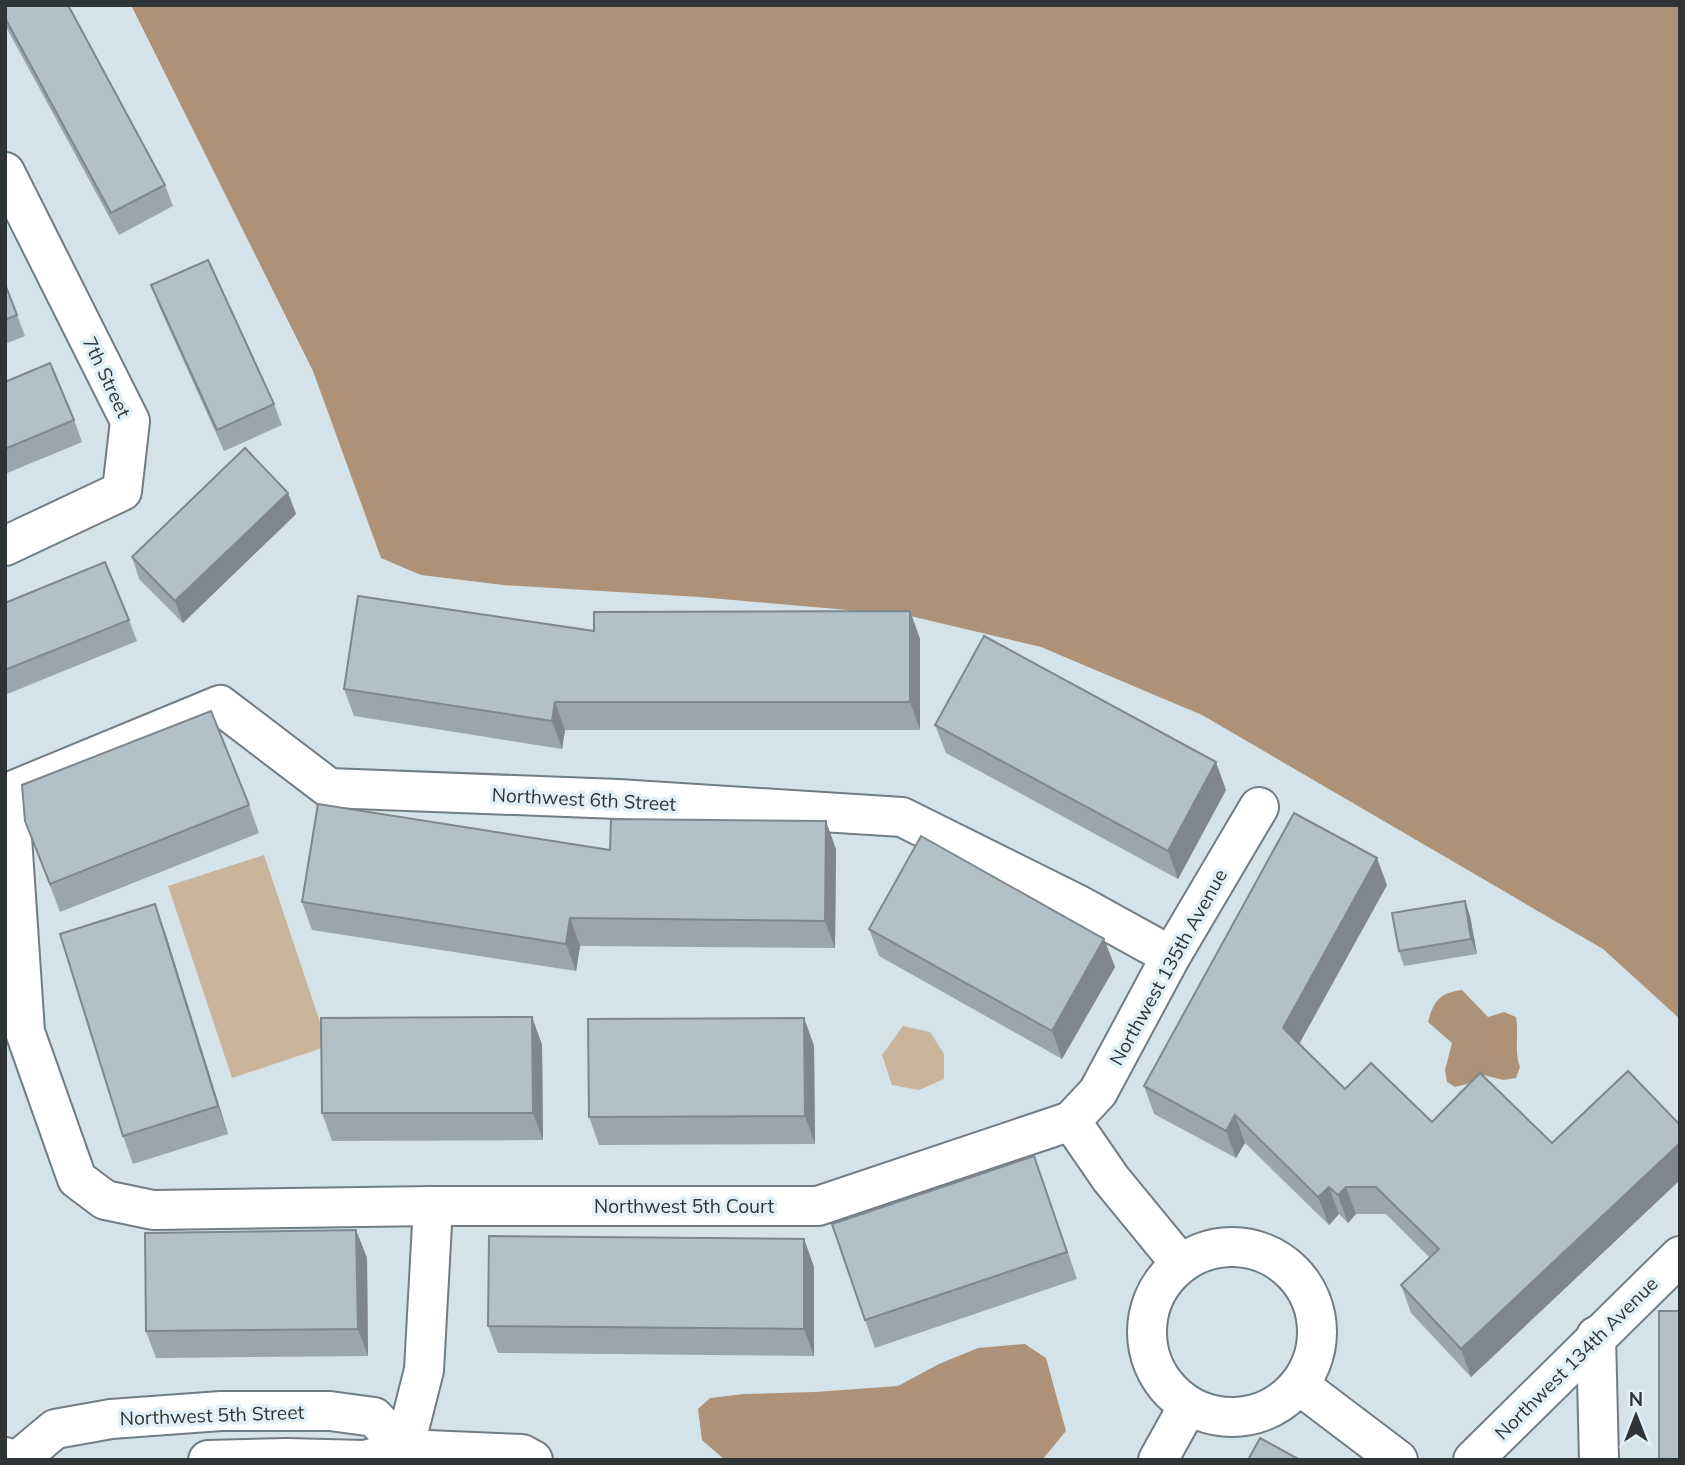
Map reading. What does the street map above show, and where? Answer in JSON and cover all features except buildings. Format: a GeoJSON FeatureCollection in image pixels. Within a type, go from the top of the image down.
{"type":"FeatureCollection","features":[{"type":"Feature","properties":{"kind":"street","name":"7th Street"},"geometry":{"type":"LineString","coordinates":[[5,546],[122,491],[130,421],[9,186]]}},
{"type":"Feature","properties":{"kind":"street","name":"Northwest 6th Street"},"geometry":{"type":"LineString","coordinates":[[105,1200],[77,1179],[25,1032],[9,792],[220,705],[329,788],[618,799],[902,817],[1075,903],[1171,956]]}},
{"type":"Feature","properties":{"kind":"street","name":"Northwest 135th Avenue"},"geometry":{"type":"LineString","coordinates":[[1071,1121],[1098,1092],[1171,956],[1259,807]]}},
{"type":"Feature","properties":{"kind":"street","name":"Northwest 5th Court"},"geometry":{"type":"LineString","coordinates":[[105,1200],[153,1210],[433,1206],[818,1206],[1071,1121]]}},
{"type":"Feature","properties":{"kind":"street"},"geometry":{"type":"LineString","coordinates":[[1071,1121],[1111,1179],[1180,1263]]}},
{"type":"Feature","properties":{"kind":"street"},"geometry":{"type":"LineString","coordinates":[[404,1454],[424,1370],[433,1206]]}},
{"type":"Feature","properties":{"kind":"street"},"geometry":{"type":"LineString","coordinates":[[1231,1246],[1259,1250],[1283,1263],[1302,1282],[1314,1307],[1318,1334],[1313,1361],[1299,1385],[1281,1402],[1259,1413],[1235,1417],[1211,1415],[1188,1406],[1166,1387],[1151,1364],[1145,1336],[1149,1308],[1161,1283],[1180,1263],[1205,1250],[1231,1246]]}},
{"type":"Feature","properties":{"kind":"street","name":"Northwest 134th Avenue"},"geometry":{"type":"LineString","coordinates":[[1473,1460],[1680,1256]]}},
{"type":"Feature","properties":{"kind":"street"},"geometry":{"type":"LineString","coordinates":[[1596,1336],[1599,1460]]}},
{"type":"Feature","properties":{"kind":"street"},"geometry":{"type":"LineString","coordinates":[[1299,1385],[1398,1460]]}},
{"type":"Feature","properties":{"kind":"street"},"geometry":{"type":"LineString","coordinates":[[1158,1460],[1188,1406]]}},
{"type":"Feature","properties":{"kind":"street","name":"Northwest 5th Street"},"geometry":{"type":"LineString","coordinates":[[18,1460],[55,1429],[111,1419],[221,1410],[330,1410],[374,1417],[404,1454]]}},
{"type":"Feature","properties":{"kind":"street"},"geometry":{"type":"LineString","coordinates":[[285,1410],[286,1458]]}},
{"type":"Feature","properties":{"kind":"street"},"geometry":{"type":"LineString","coordinates":[[208,1460],[365,1460],[404,1454],[522,1454],[533,1460]]}},
{"type":"Feature","properties":{"kind":"shaded area"},"geometry":{"type":"Polygon","coordinates":[[[131,5],[1680,5],[1680,1019],[1603,949],[1202,715],[1041,647],[906,615],[699,597],[503,585],[421,575],[381,558],[313,371],[131,5]]]}},
{"type":"Feature","properties":{"kind":"shaded area"},"geometry":{"type":"Polygon","coordinates":[[[264,855],[328,1046],[232,1078],[168,886],[264,855]]]}},
{"type":"Feature","properties":{"kind":"shaded area"},"geometry":{"type":"Polygon","coordinates":[[[1462,990],[1488,1017],[1504,1012],[1516,1017],[1520,1067],[1516,1078],[1503,1080],[1484,1075],[1455,1087],[1447,1082],[1445,1070],[1452,1043],[1428,1022],[1439,999],[1448,993],[1462,990]]]}},
{"type":"Feature","properties":{"kind":"shaded area"},"geometry":{"type":"Polygon","coordinates":[[[903,1026],[930,1032],[944,1054],[944,1079],[919,1090],[892,1085],[882,1055],[903,1026]]]}},
{"type":"Feature","properties":{"kind":"shaded area"},"geometry":{"type":"Polygon","coordinates":[[[1025,1344],[1046,1358],[1066,1431],[1042,1460],[725,1460],[702,1440],[698,1409],[710,1398],[898,1386],[939,1364],[978,1348],[1025,1344]]]}}]}
